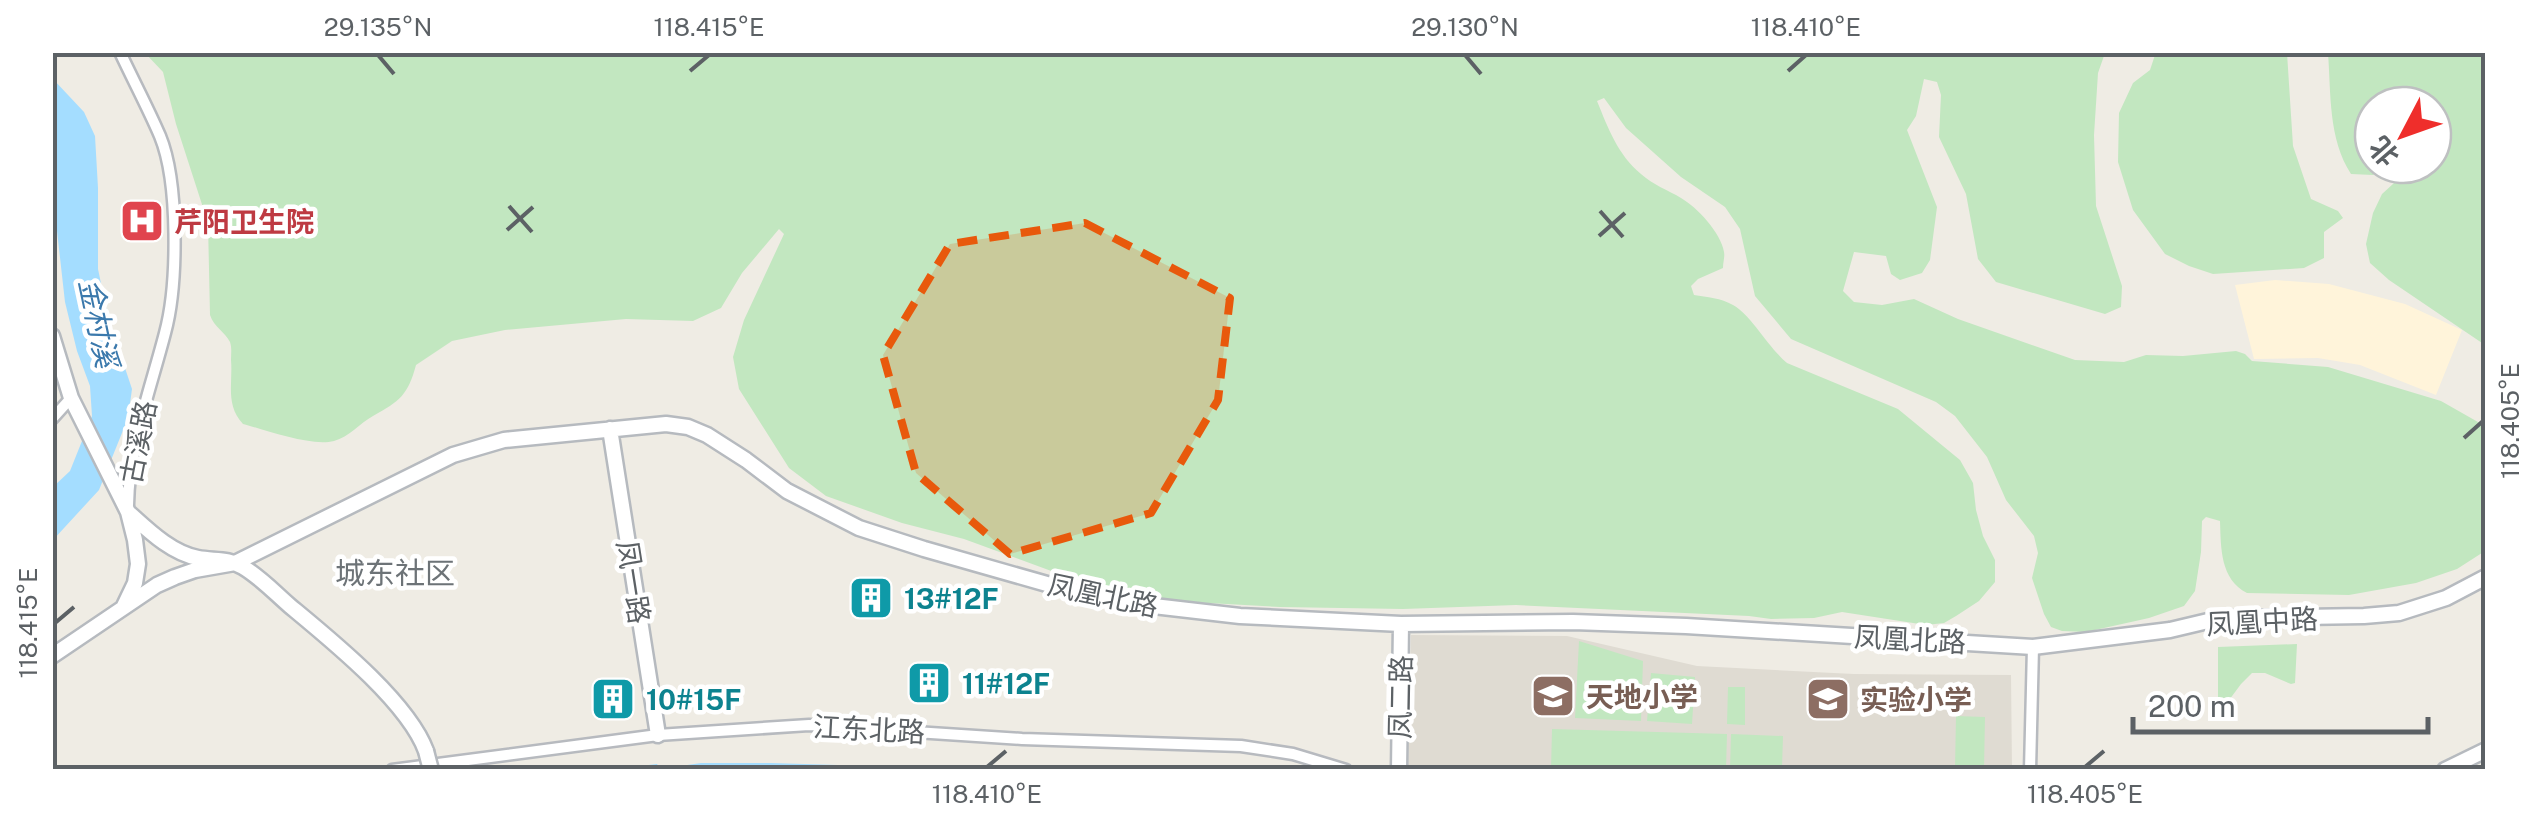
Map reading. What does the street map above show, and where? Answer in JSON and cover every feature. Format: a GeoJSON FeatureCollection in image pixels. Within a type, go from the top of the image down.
{"type":"FeatureCollection","features":[{"type":"Feature","properties":{"kind":"street","name":"古溪路"},"geometry":{"type":"LineString","coordinates":[[120,52],[161,138],[170,168],[174,206],[172,298],[128,476],[128,512],[154,536],[182,552],[236,563],[326,636],[395,703],[418,734],[431,770]]}},
{"type":"Feature","properties":{"kind":"street"},"geometry":{"type":"LineString","coordinates":[[52,336],[72,398],[128,512],[138,564],[135,583],[123,608]]}},
{"type":"Feature","properties":{"kind":"street"},"geometry":{"type":"LineString","coordinates":[[52,419],[72,398]]}},
{"type":"Feature","properties":{"kind":"street","name":"凤凰北路"},"geometry":{"type":"LineString","coordinates":[[52,656],[156,586],[195,570],[236,563],[453,455],[504,440],[666,424],[707,435],[787,491],[858,528],[1120,602],[1180,610],[1402,624],[1573,622],[1686,626],[2033,647]]}},
{"type":"Feature","properties":{"kind":"street","name":"凤一路"},"geometry":{"type":"LineString","coordinates":[[610,429],[658,735]]}},
{"type":"Feature","properties":{"kind":"street","name":"凤凰中路"},"geometry":{"type":"LineString","coordinates":[[2033,647],[2234,618],[2339,617],[2403,606],[2486,574]]}},
{"type":"Feature","properties":{"kind":"street","name":"凤二路"},"geometry":{"type":"LineString","coordinates":[[1399,770],[1402,624]]}},
{"type":"Feature","properties":{"kind":"street"},"geometry":{"type":"LineString","coordinates":[[2030,770],[2033,647]]}},
{"type":"Feature","properties":{"kind":"street","name":"江东北路"},"geometry":{"type":"LineString","coordinates":[[392,770],[658,735],[809,724],[1022,739],[1242,746],[1293,754],[1346,770]]}},
{"type":"Feature","properties":{"kind":"street"},"geometry":{"type":"LineString","coordinates":[[2445,770],[2486,750]]}},
{"type":"Feature","properties":{"kind":"highlighted area"},"geometry":{"type":"Polygon","coordinates":[[[1085,223],[1230,298],[1218,400],[1151,513],[1010,554],[916,473],[883,355],[950,244],[1085,223]]]}},
{"type":"Feature","properties":{"kind":"shaded area"},"geometry":{"type":"Polygon","coordinates":[[[2275,280],[2329,284],[2405,304],[2462,330],[2436,395],[2360,365],[2318,358],[2254,359],[2235,285],[2275,280]]]}},
{"type":"Feature","properties":{"kind":"shaded area","name":"实验小学"},"geometry":{"type":"Polygon","coordinates":[[[1411,635],[1567,636],[1697,666],[1854,674],[2011,675],[2012,769],[1408,770],[1411,635]]]}},
{"type":"Feature","properties":{"kind":"green space"},"geometry":{"type":"Polygon","coordinates":[[[2156,52],[2287,53],[2293,146],[2311,199],[2338,211],[2343,218],[2324,232],[2324,258],[2304,268],[2213,274],[2165,254],[2133,210],[2118,162],[2119,113],[2133,83],[2150,70],[2156,52]]]}},
{"type":"Feature","properties":{"kind":"green space"},"geometry":{"type":"Polygon","coordinates":[[[145,53],[2105,53],[2098,73],[2094,135],[2096,206],[2122,286],[2121,307],[2105,314],[1996,282],[1978,259],[1966,194],[1939,137],[1941,95],[1937,82],[1924,79],[1916,116],[1907,130],[1937,207],[1930,260],[1922,273],[1900,280],[1891,274],[1886,256],[1854,252],[1843,291],[1854,302],[1882,305],[1914,299],[1958,319],[2075,360],[2124,362],[2146,355],[2236,351],[2252,361],[2328,367],[2441,401],[2485,426],[2485,551],[2457,569],[2416,583],[2349,595],[2247,593],[2227,571],[2220,521],[2206,517],[2202,521],[2195,591],[2184,606],[2086,632],[2051,627],[2032,578],[2038,553],[2034,536],[2006,500],[1987,457],[1955,416],[1936,402],[1791,339],[1755,296],[1740,229],[1725,207],[1681,177],[1626,128],[1604,98],[1597,101],[1614,140],[1633,167],[1694,208],[1722,245],[1723,268],[1698,279],[1691,286],[1694,295],[1733,305],[1787,363],[1898,409],[1960,460],[1973,483],[1983,536],[1995,560],[1995,582],[1979,601],[1944,623],[1926,625],[1842,612],[1814,618],[1771,619],[1516,605],[1403,609],[1280,607],[1153,600],[1073,579],[964,539],[902,523],[826,496],[789,468],[739,389],[733,357],[744,320],[784,234],[779,229],[742,273],[721,308],[693,321],[626,319],[505,330],[452,341],[416,365],[410,384],[396,401],[350,433],[334,441],[301,440],[243,424],[237,417],[231,394],[231,344],[210,315],[208,223],[163,72],[145,53]]]}},
{"type":"Feature","properties":{"kind":"green space"},"geometry":{"type":"Polygon","coordinates":[[[2328,53],[2485,53],[2485,345],[2389,280],[2370,263],[2366,244],[2373,213],[2382,194],[2392,185],[2453,185],[2453,85],[2353,85],[2353,174],[2338,146],[2328,53]]]}},
{"type":"Feature","properties":{"kind":"green space"},"geometry":{"type":"Polygon","coordinates":[[[1579,641],[1643,661],[1641,721],[1575,718],[1579,641]]]}},
{"type":"Feature","properties":{"kind":"green space"},"geometry":{"type":"Polygon","coordinates":[[[2297,644],[2295,683],[2252,673],[2218,711],[2218,647],[2297,644]]]}},
{"type":"Feature","properties":{"kind":"green space"},"geometry":{"type":"Polygon","coordinates":[[[1651,673],[1695,677],[1692,724],[1647,721],[1651,673]]]}},
{"type":"Feature","properties":{"kind":"green space"},"geometry":{"type":"Polygon","coordinates":[[[1728,687],[1745,687],[1745,725],[1727,724],[1728,687]]]}},
{"type":"Feature","properties":{"kind":"green space"},"geometry":{"type":"Polygon","coordinates":[[[1956,716],[1985,717],[1984,769],[1955,769],[1956,716]]]}},
{"type":"Feature","properties":{"kind":"green space"},"geometry":{"type":"Polygon","coordinates":[[[1552,729],[1727,734],[1726,769],[1551,769],[1552,729]]]}},
{"type":"Feature","properties":{"kind":"green space"},"geometry":{"type":"Polygon","coordinates":[[[1731,734],[1783,736],[1782,769],[1730,769],[1731,734]]]}},
{"type":"Feature","properties":{"kind":"water","name":"金村溪"},"geometry":{"type":"Polygon","coordinates":[[[53,79],[84,112],[95,136],[98,269],[108,317],[132,389],[128,418],[99,490],[53,540],[53,487],[70,471],[92,416],[90,386],[65,302],[56,222],[53,79]]]}},
{"type":"Feature","properties":{"kind":"water"},"geometry":{"type":"Polygon","coordinates":[[[701,763],[771,763],[971,769],[660,769],[701,763]]]}},
{"type":"Feature","properties":{"kind":"water"},"geometry":{"type":"Polygon","coordinates":[[[657,764],[660,769],[614,769],[657,764]]]}},
{"type":"Feature","properties":{"kind":"place","name":"芹阳卫生院"},"geometry":{"type":"Point","coordinates":[142,221]}},
{"type":"Feature","properties":{"kind":"place","name":"13#12F"},"geometry":{"type":"Point","coordinates":[871,598]}},
{"type":"Feature","properties":{"kind":"place","name":"11#12F"},"geometry":{"type":"Point","coordinates":[929,683]}},
{"type":"Feature","properties":{"kind":"place","name":"天地小学"},"geometry":{"type":"Point","coordinates":[1553,696]}},
{"type":"Feature","properties":{"kind":"place","name":"10#15F"},"geometry":{"type":"Point","coordinates":[613,699]}},
{"type":"Feature","properties":{"kind":"place","name":"实验小学"},"geometry":{"type":"Point","coordinates":[1828,699]}},
{"type":"Feature","properties":{"kind":"district","name":"城东社区"},"geometry":{"type":"Point","coordinates":[395,573]}}]}
